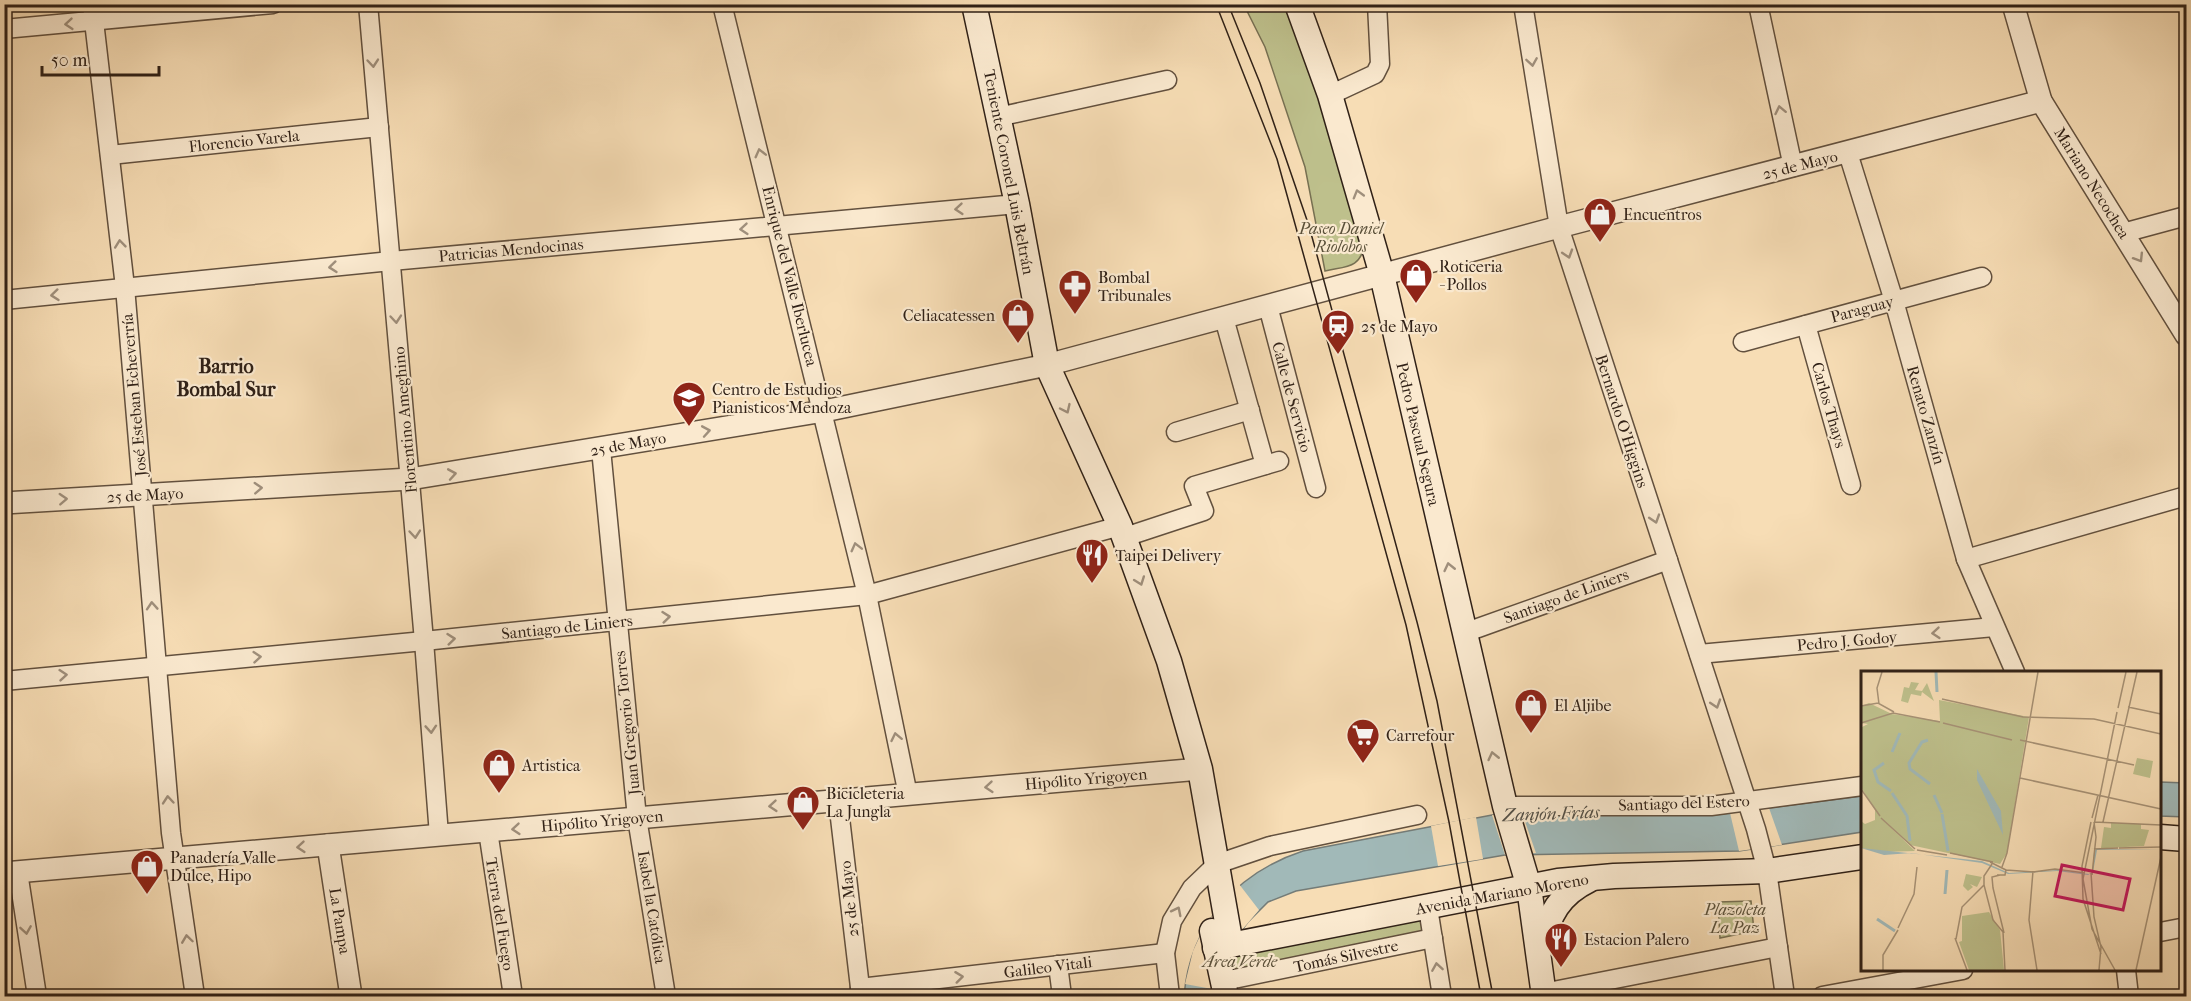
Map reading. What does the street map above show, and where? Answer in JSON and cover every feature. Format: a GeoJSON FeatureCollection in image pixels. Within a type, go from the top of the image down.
{"type":"FeatureCollection","features":[{"type":"Feature","properties":{"kind":"main road","name":"Teniente Coronel Luis Beltrán"},"geometry":{"type":"LineString","coordinates":[[974,4],[1017,204],[1047,365],[1123,532],[1169,661],[1210,870],[1227,920],[1223,946]]}},
{"type":"Feature","properties":{"kind":"main road","name":"Pedro Pascual Segura"},"geometry":{"type":"LineString","coordinates":[[1297,4],[1330,95],[1382,275],[1464,633],[1511,827],[1529,886],[1543,995]]}},
{"type":"Feature","properties":{"kind":"main road"},"geometry":{"type":"LineString","coordinates":[[2161,837],[2187,839]]}},
{"type":"Feature","properties":{"kind":"main road","name":"Avenida Mariano Moreno"},"geometry":{"type":"LineString","coordinates":[[1223,946],[1428,908],[1529,886],[1595,877],[1767,871],[1861,857]]}},
{"type":"Feature","properties":{"kind":"main road"},"geometry":{"type":"LineString","coordinates":[[1210,870],[1223,946],[1225,989]]}},
{"type":"Feature","properties":{"kind":"main road"},"geometry":{"type":"LineString","coordinates":[[1539,960],[1543,939],[1555,906],[1570,890],[1595,877]]}},
{"type":"Feature","properties":{"kind":"street"},"geometry":{"type":"LineString","coordinates":[[4,29],[93,13],[273,4]]}},
{"type":"Feature","properties":{"kind":"street","name":"Florentino Ameghino"},"geometry":{"type":"LineString","coordinates":[[368,4],[439,835]]}},
{"type":"Feature","properties":{"kind":"street","name":"Enrique del Valle Iberlucea"},"geometry":{"type":"LineString","coordinates":[[722,4],[824,411],[867,595],[908,795]]}},
{"type":"Feature","properties":{"kind":"street"},"geometry":{"type":"LineString","coordinates":[[1330,95],[1375,74],[1380,64],[1377,4]]}},
{"type":"Feature","properties":{"kind":"street","name":"Bernardo O'Higgins"},"geometry":{"type":"LineString","coordinates":[[1523,4],[1559,227],[1762,848],[1785,996]]}},
{"type":"Feature","properties":{"kind":"street"},"geometry":{"type":"LineString","coordinates":[[1758,4],[1793,167]]}},
{"type":"Feature","properties":{"kind":"street","name":"Mariano Necochea"},"geometry":{"type":"LineString","coordinates":[[2001,4],[2015,13],[2041,101],[2187,335]]}},
{"type":"Feature","properties":{"kind":"street","name":"José Esteban Echeverría"},"geometry":{"type":"LineString","coordinates":[[93,13],[125,287],[175,858],[195,996]]}},
{"type":"Feature","properties":{"kind":"street"},"geometry":{"type":"LineString","coordinates":[[998,117],[1167,80]]}},
{"type":"Feature","properties":{"kind":"street","name":"25 de Mayo"},"geometry":{"type":"LineString","coordinates":[[4,502],[410,479],[824,411],[1047,365],[1559,227],[2041,101]]}},
{"type":"Feature","properties":{"kind":"street","name":"Florencio Varela"},"geometry":{"type":"LineString","coordinates":[[110,155],[379,127]]}},
{"type":"Feature","properties":{"kind":"street","name":"Renato Zanzín"},"geometry":{"type":"LineString","coordinates":[[1848,153],[1894,301],[1966,559],[2014,671]]}},
{"type":"Feature","properties":{"kind":"street","name":"Patricias Mendocinas"},"geometry":{"type":"LineString","coordinates":[[4,300],[391,261],[1017,204]]}},
{"type":"Feature","properties":{"kind":"street"},"geometry":{"type":"LineString","coordinates":[[2123,233],[2187,216]]}},
{"type":"Feature","properties":{"kind":"street","name":"Paraguay"},"geometry":{"type":"LineString","coordinates":[[1743,342],[1982,277]]}},
{"type":"Feature","properties":{"kind":"street","name":"Calle de Servicio"},"geometry":{"type":"LineString","coordinates":[[1268,306],[1316,488]]}},
{"type":"Feature","properties":{"kind":"street"},"geometry":{"type":"LineString","coordinates":[[1176,432],[1250,410],[1224,318]]}},
{"type":"Feature","properties":{"kind":"street","name":"Carlos Thays"},"geometry":{"type":"LineString","coordinates":[[1806,325],[1851,485]]}},
{"type":"Feature","properties":{"kind":"street","name":"Santiago de Liniers"},"geometry":{"type":"LineString","coordinates":[[4,681],[618,622],[867,595],[1204,511],[1194,486],[1272,463],[1250,410]]}},
{"type":"Feature","properties":{"kind":"street","name":"Juan Gregorio Torres"},"geometry":{"type":"LineString","coordinates":[[601,449],[637,818]]}},
{"type":"Feature","properties":{"kind":"street"},"geometry":{"type":"LineString","coordinates":[[1966,559],[2187,496]]}},
{"type":"Feature","properties":{"kind":"street","name":"Santiago de Liniers"},"geometry":{"type":"LineString","coordinates":[[1464,633],[1668,560]]}},
{"type":"Feature","properties":{"kind":"street","name":"Pedro J. Godoy"},"geometry":{"type":"LineString","coordinates":[[1699,654],[1994,627]]}},
{"type":"Feature","properties":{"kind":"street","name":"Hipólito Yrigoyen"},"geometry":{"type":"LineString","coordinates":[[11,872],[1192,770]]}},
{"type":"Feature","properties":{"kind":"street","name":"Santiago del Estero"},"geometry":{"type":"LineString","coordinates":[[1511,827],[1711,806],[1749,806],[1861,786]]}},
{"type":"Feature","properties":{"kind":"street","name":"25 de Mayo"},"geometry":{"type":"LineString","coordinates":[[838,801],[860,992]]}},
{"type":"Feature","properties":{"kind":"street"},"geometry":{"type":"LineString","coordinates":[[1170,996],[1166,953],[1169,931],[1176,911],[1210,870],[1270,846],[1417,815]]}},
{"type":"Feature","properties":{"kind":"street","name":"Isabel la Católica"},"geometry":{"type":"LineString","coordinates":[[637,818],[666,996]]}},
{"type":"Feature","properties":{"kind":"street","name":"Tierra del Fuego"},"geometry":{"type":"LineString","coordinates":[[488,831],[513,996]]}},
{"type":"Feature","properties":{"kind":"street","name":"La Pampa"},"geometry":{"type":"LineString","coordinates":[[328,845],[351,996]]}},
{"type":"Feature","properties":{"kind":"street"},"geometry":{"type":"LineString","coordinates":[[11,872],[37,996]]}},
{"type":"Feature","properties":{"kind":"street"},"geometry":{"type":"LineString","coordinates":[[1428,908],[1442,996]]}},
{"type":"Feature","properties":{"kind":"street"},"geometry":{"type":"LineString","coordinates":[[2161,932],[2187,927]]}},
{"type":"Feature","properties":{"kind":"street","name":"Tomás Silvestre"},"geometry":{"type":"LineString","coordinates":[[1225,989],[1433,938]]}},
{"type":"Feature","properties":{"kind":"street"},"geometry":{"type":"LineString","coordinates":[[1543,995],[1778,947]]}},
{"type":"Feature","properties":{"kind":"street","name":"Galileo Vitali"},"geometry":{"type":"LineString","coordinates":[[860,992],[1166,953]]}},
{"type":"Feature","properties":{"kind":"street"},"geometry":{"type":"LineString","coordinates":[[1058,965],[1062,996]]}},
{"type":"Feature","properties":{"kind":"street"},"geometry":{"type":"LineString","coordinates":[[1822,996],[1953,971]]}},
{"type":"Feature","properties":{"kind":"street"},"geometry":{"type":"LineString","coordinates":[[2126,971],[2129,996]]}},
{"type":"Feature","properties":{"kind":"green space","name":"Paseo Daniel Riolobos"},"geometry":{"type":"Polygon","coordinates":[[[1244,5],[1288,5],[1307,53],[1365,244],[1360,258],[1351,265],[1325,271],[1305,167],[1265,47],[1244,5]]]}},
{"type":"Feature","properties":{"kind":"green space","name":"Plazoleta La Paz"},"geometry":{"type":"Polygon","coordinates":[[[1751,901],[1754,931],[1720,938],[1718,902],[1751,901]]]}},
{"type":"Feature","properties":{"kind":"green space","name":"Área Verde"},"geometry":{"type":"Polygon","coordinates":[[[1428,908],[1433,938],[1224,981],[1215,948],[1428,908]]]}},
{"type":"Feature","properties":{"kind":"water"},"geometry":{"type":"Polygon","coordinates":[[[2161,782],[2186,783],[2186,817],[2161,816],[2161,782]]]}},
{"type":"Feature","properties":{"kind":"water","name":"Zanjón Frías"},"geometry":{"type":"Polygon","coordinates":[[[1861,796],[1861,832],[1739,851],[1505,855],[1296,891],[1268,902],[1248,922],[1236,938],[1213,983],[1212,996],[1184,996],[1188,970],[1196,946],[1221,905],[1237,888],[1257,873],[1303,851],[1492,815],[1519,813],[1714,815],[1861,796]]]}},
{"type":"Feature","properties":{"kind":"pier"},"geometry":{"type":"Polygon","coordinates":[[[1769,808],[1782,845],[1739,851],[1730,813],[1769,808]]]}},
{"type":"Feature","properties":{"kind":"pier"},"geometry":{"type":"Polygon","coordinates":[[[1522,813],[1536,853],[1505,855],[1492,815],[1522,813]]]}},
{"type":"Feature","properties":{"kind":"pier"},"geometry":{"type":"Polygon","coordinates":[[[1476,817],[1483,859],[1438,866],[1431,826],[1476,817]]]}},
{"type":"Feature","properties":{"kind":"pier"},"geometry":{"type":"Polygon","coordinates":[[[1239,884],[1259,910],[1236,937],[1212,989],[1185,984],[1193,951],[1206,923],[1239,884]]]}},
{"type":"Feature","properties":{"kind":"tram line"},"geometry":{"type":"LineString","coordinates":[[1216,4],[1277,159],[1406,625],[1449,822],[1481,996]]}},
{"type":"Feature","properties":{"kind":"tram line"},"geometry":{"type":"LineString","coordinates":[[1228,4],[1260,83],[1309,226],[1417,622],[1437,701],[1493,996]]}},
{"type":"Feature","properties":{"kind":"place","name":"Encuentros"},"geometry":{"type":"Point","coordinates":[1600,243]}},
{"type":"Feature","properties":{"kind":"place","name":"Roticeria - Pollos"},"geometry":{"type":"Point","coordinates":[1416,304]}},
{"type":"Feature","properties":{"kind":"place","name":"Bombal Tribunales"},"geometry":{"type":"Point","coordinates":[1075,315]}},
{"type":"Feature","properties":{"kind":"place","name":"Celiacatessen"},"geometry":{"type":"Point","coordinates":[1018,344]}},
{"type":"Feature","properties":{"kind":"place","name":"25 de Mayo"},"geometry":{"type":"Point","coordinates":[1338,355]}},
{"type":"Feature","properties":{"kind":"place","name":"Centro de Estudios Pianisticos Mendoza"},"geometry":{"type":"Point","coordinates":[689,427]}},
{"type":"Feature","properties":{"kind":"place","name":"Taipei Delivery"},"geometry":{"type":"Point","coordinates":[1092,584]}},
{"type":"Feature","properties":{"kind":"place","name":"El Aljibe"},"geometry":{"type":"Point","coordinates":[1531,734]}},
{"type":"Feature","properties":{"kind":"place","name":"Carrefour"},"geometry":{"type":"Point","coordinates":[1363,764]}},
{"type":"Feature","properties":{"kind":"place","name":"Artistica"},"geometry":{"type":"Point","coordinates":[499,794]}},
{"type":"Feature","properties":{"kind":"place","name":"Bicicleteria La Jungla"},"geometry":{"type":"Point","coordinates":[803,831]}},
{"type":"Feature","properties":{"kind":"place","name":"Panadería Valle Dulce, Hipo"},"geometry":{"type":"Point","coordinates":[147,895]}},
{"type":"Feature","properties":{"kind":"place","name":"Estacion Palero"},"geometry":{"type":"Point","coordinates":[1561,968]}},
{"type":"Feature","properties":{"kind":"district","name":"Barrio Bombal Sur"},"geometry":{"type":"Point","coordinates":[226,378]}}]}
